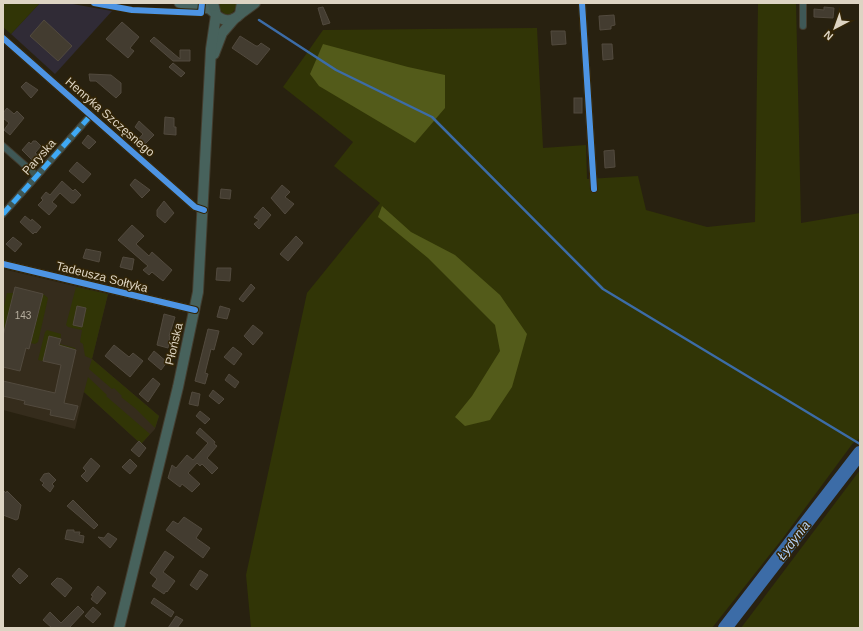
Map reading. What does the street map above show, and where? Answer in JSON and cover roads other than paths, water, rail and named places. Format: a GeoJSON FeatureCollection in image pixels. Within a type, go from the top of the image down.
{"type":"FeatureCollection","features":[{"type":"Feature","properties":{"kind":"main road"},"geometry":{"type":"LineString","coordinates":[[179,3],[214,10],[224,20],[237,16],[255,3]]}},
{"type":"Feature","properties":{"kind":"main road"},"geometry":{"type":"LineString","coordinates":[[237,16],[242,3]]}},
{"type":"Feature","properties":{"kind":"main road","name":"Płońska"},"geometry":{"type":"LineString","coordinates":[[119,628],[195,310],[200,278],[212,41],[216,24],[214,10]]}},
{"type":"Feature","properties":{"kind":"main road","name":"Płońska"},"geometry":{"type":"LineString","coordinates":[[212,59],[222,33],[237,16]]}},
{"type":"Feature","properties":{"kind":"street"},"geometry":{"type":"LineString","coordinates":[[582,3],[594,188]]}},
{"type":"Feature","properties":{"kind":"street"},"geometry":{"type":"LineString","coordinates":[[803,3],[803,26]]}},
{"type":"Feature","properties":{"kind":"street","name":"Henryka Szczęsnego"},"geometry":{"type":"LineString","coordinates":[[3,38],[195,207],[204,210]]}},
{"type":"Feature","properties":{"kind":"street","name":"Paryska"},"geometry":{"type":"LineString","coordinates":[[3,214],[91,115]]}},
{"type":"Feature","properties":{"kind":"street"},"geometry":{"type":"LineString","coordinates":[[3,146],[37,176]]}},
{"type":"Feature","properties":{"kind":"street","name":"Tadeusza Sołtyka"},"geometry":{"type":"LineString","coordinates":[[3,264],[195,310]]}},
{"type":"Feature","properties":{"kind":"waterway"},"geometry":{"type":"LineString","coordinates":[[259,20],[336,70],[432,117],[603,289],[860,444]]}},
{"type":"Feature","properties":{"kind":"waterway","name":"Łydynia"},"geometry":{"type":"LineString","coordinates":[[725,628],[860,453]]}}]}
